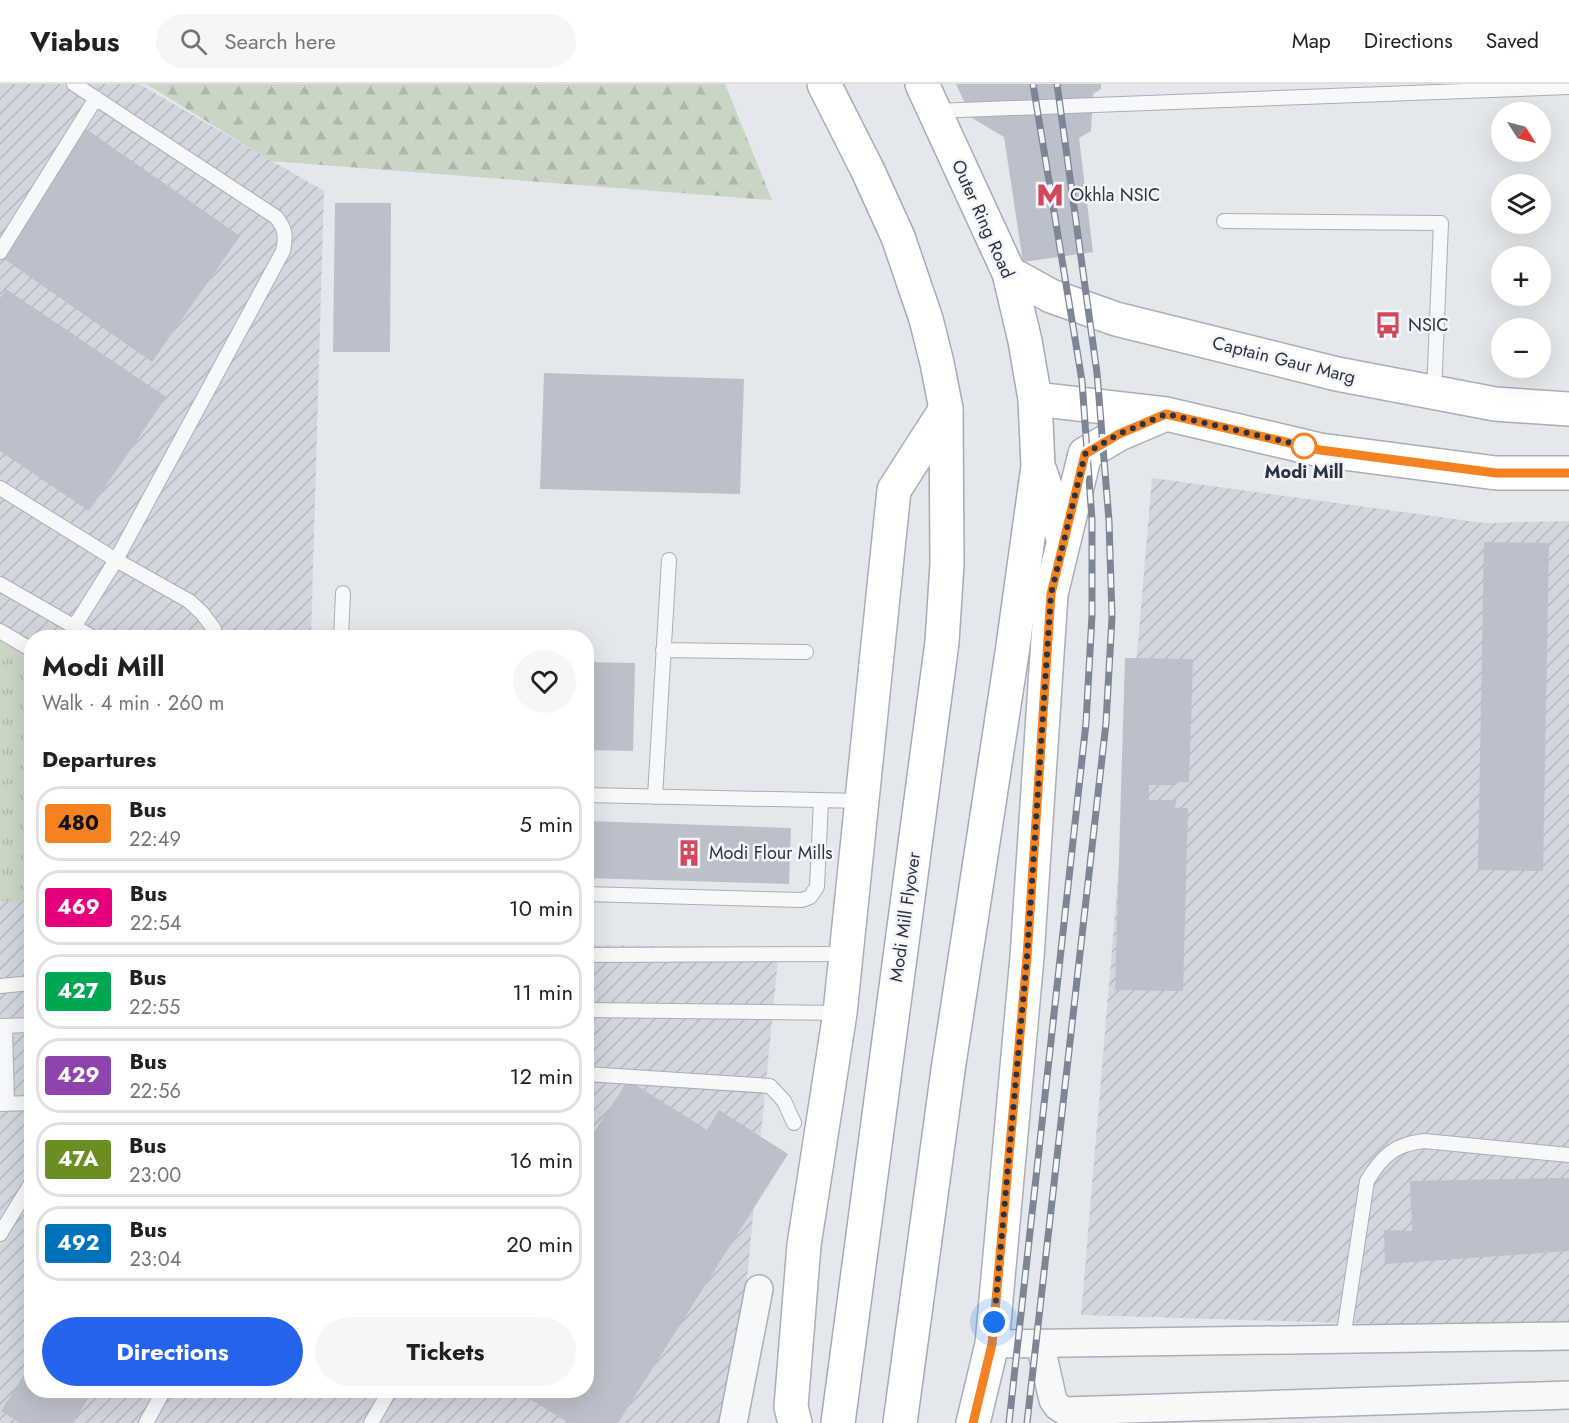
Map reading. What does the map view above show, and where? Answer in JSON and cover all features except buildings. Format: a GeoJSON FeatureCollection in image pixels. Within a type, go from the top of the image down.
{"type":"FeatureCollection","features":[{"type":"Feature","properties":{"kind":"main road"},"geometry":{"type":"LineString","coordinates":[[795,1423],[791,1407],[804,1245],[840,1013],[894,490],[946,409],[938,363],[926,319],[898,237],[864,162],[824,84]]}},
{"type":"Feature","properties":{"kind":"main road","name":"Outer Ring Road"},"geometry":{"type":"LineString","coordinates":[[928,97],[1009,273],[1025,341],[1035,399],[1038,466]]}},
{"type":"Feature","properties":{"kind":"main road","name":"Captain Gaur Marg"},"geometry":{"type":"LineString","coordinates":[[1009,273],[1051,296],[1116,318],[1337,374],[1495,404],[1569,409]]}},
{"type":"Feature","properties":{"kind":"main road"},"geometry":{"type":"LineString","coordinates":[[1035,399],[1166,414],[1320,450],[1496,473],[1569,473]]}},
{"type":"Feature","properties":{"kind":"main road","name":"Modi Mill Flyover"},"geometry":{"type":"LineString","coordinates":[[838,1423],[942,642],[947,564],[946,409]]}},
{"type":"Feature","properties":{"kind":"main road"},"geometry":{"type":"LineString","coordinates":[[973,1423],[992,1344],[1027,957],[1051,594],[1085,454],[1119,434],[1166,414]]}},
{"type":"Feature","properties":{"kind":"main road"},"geometry":{"type":"LineString","coordinates":[[1038,466],[1063,538]]}},
{"type":"Feature","properties":{"kind":"main road"},"geometry":{"type":"LineString","coordinates":[[900,1423],[948,1070],[1012,653],[1038,466]]}},
{"type":"Feature","properties":{"kind":"street"},"geometry":{"type":"LineString","coordinates":[[733,1423],[759,1289]]}},
{"type":"Feature","properties":{"kind":"street"},"geometry":{"type":"LineString","coordinates":[[992,1344],[1569,1336]]}},
{"type":"Feature","properties":{"kind":"street"},"geometry":{"type":"LineString","coordinates":[[1040,1343],[1053,1400],[1065,1411],[1569,1395]]}},
{"type":"Feature","properties":{"kind":"lane"},"geometry":{"type":"LineString","coordinates":[[74,84],[276,218],[285,231],[284,251],[116,560],[74,627]]}},
{"type":"Feature","properties":{"kind":"lane"},"geometry":{"type":"LineString","coordinates":[[928,97],[1569,87]]}},
{"type":"Feature","properties":{"kind":"lane"},"geometry":{"type":"LineString","coordinates":[[0,252],[96,98]]}},
{"type":"Feature","properties":{"kind":"lane"},"geometry":{"type":"LineString","coordinates":[[1224,221],[1441,223],[1434,393]]}},
{"type":"Feature","properties":{"kind":"lane"},"geometry":{"type":"LineString","coordinates":[[0,488],[116,560],[189,601],[202,613],[214,630]]}},
{"type":"Feature","properties":{"kind":"lane"},"geometry":{"type":"LineString","coordinates":[[654,797],[669,561]]}},
{"type":"Feature","properties":{"kind":"lane"},"geometry":{"type":"LineString","coordinates":[[0,584],[79,630]]}},
{"type":"Feature","properties":{"kind":"lane"},"geometry":{"type":"LineString","coordinates":[[342,630],[344,593]]}},
{"type":"Feature","properties":{"kind":"lane"},"geometry":{"type":"LineString","coordinates":[[0,631],[24,645]]}},
{"type":"Feature","properties":{"kind":"lane"},"geometry":{"type":"LineString","coordinates":[[663,650],[806,652]]}},
{"type":"Feature","properties":{"kind":"lane"},"geometry":{"type":"LineString","coordinates":[[594,795],[861,801]]}},
{"type":"Feature","properties":{"kind":"lane"},"geometry":{"type":"LineString","coordinates":[[594,894],[802,900],[810,897],[817,886],[821,800]]}},
{"type":"Feature","properties":{"kind":"lane"},"geometry":{"type":"LineString","coordinates":[[594,955],[846,954]]}},
{"type":"Feature","properties":{"kind":"lane"},"geometry":{"type":"LineString","coordinates":[[0,986],[24,984]]}},
{"type":"Feature","properties":{"kind":"lane"},"geometry":{"type":"LineString","coordinates":[[594,1010],[840,1013]]}},
{"type":"Feature","properties":{"kind":"lane"},"geometry":{"type":"LineString","coordinates":[[24,1025],[3,1026],[3,1104],[24,1103]]}},
{"type":"Feature","properties":{"kind":"lane"},"geometry":{"type":"LineString","coordinates":[[594,1075],[770,1086],[784,1101],[794,1123]]}},
{"type":"Feature","properties":{"kind":"lane"},"geometry":{"type":"LineString","coordinates":[[1343,1339],[1368,1181],[1377,1165],[1387,1155],[1408,1143],[1424,1141],[1569,1155]]}},
{"type":"Feature","properties":{"kind":"lane"},"geometry":{"type":"LineString","coordinates":[[0,1234],[24,1195]]}},
{"type":"Feature","properties":{"kind":"lane"},"geometry":{"type":"LineString","coordinates":[[146,1423],[160,1398]]}},
{"type":"Feature","properties":{"kind":"lane"},"geometry":{"type":"LineString","coordinates":[[371,1423],[385,1398]]}},
{"type":"Feature","properties":{"kind":"shaded area"},"geometry":{"type":"Polygon","coordinates":[[[0,84],[139,84],[324,191],[311,630],[24,630],[24,1398],[594,1398],[594,945],[779,948],[733,1423],[0,1423],[0,84]]]}},
{"type":"Feature","properties":{"kind":"shaded area"},"geometry":{"type":"Polygon","coordinates":[[[1152,478],[1484,523],[1569,521],[1569,1330],[1081,1315],[1152,478]]]}},
{"type":"Feature","properties":{"kind":"green space"},"geometry":{"type":"Polygon","coordinates":[[[146,84],[725,84],[772,200],[271,161],[146,84]]]}},
{"type":"Feature","properties":{"kind":"green space"},"geometry":{"type":"Polygon","coordinates":[[[0,638],[24,653],[24,900],[0,901],[0,638]]]}},
{"type":"Feature","properties":{"kind":"railway"},"geometry":{"type":"LineString","coordinates":[[1009,1423],[1086,723],[1092,615],[1092,520],[1082,381],[1033,84]]}},
{"type":"Feature","properties":{"kind":"railway"},"geometry":{"type":"LineString","coordinates":[[1027,1423],[1106,723],[1112,617],[1109,521],[1097,373],[1057,84]]}},
{"type":"Feature","properties":{"kind":"bus line","name":"480"},"geometry":{"type":"LineString","coordinates":[[973,1423],[992,1344],[1027,957],[1051,594],[1085,454],[1119,434],[1166,414],[1320,450],[1496,473],[1569,473]]}},
{"type":"Feature","properties":{"kind":"place","name":"Okhla NSIC"},"geometry":{"type":"Point","coordinates":[1050,195]}},
{"type":"Feature","properties":{"kind":"place","name":"NSIC"},"geometry":{"type":"Point","coordinates":[1388,325]}},
{"type":"Feature","properties":{"kind":"place","name":"Modi Mill"},"geometry":{"type":"Point","coordinates":[1304,446]}},
{"type":"Feature","properties":{"kind":"place","name":"Modi Flour Mills"},"geometry":{"type":"Point","coordinates":[689,853]}},
{"type":"Feature","properties":{"kind":"route"},"geometry":{"type":"LineString","coordinates":[[994,1322],[1027,957],[1051,594],[1085,454],[1119,434],[1166,414],[1304,446]]}}]}
